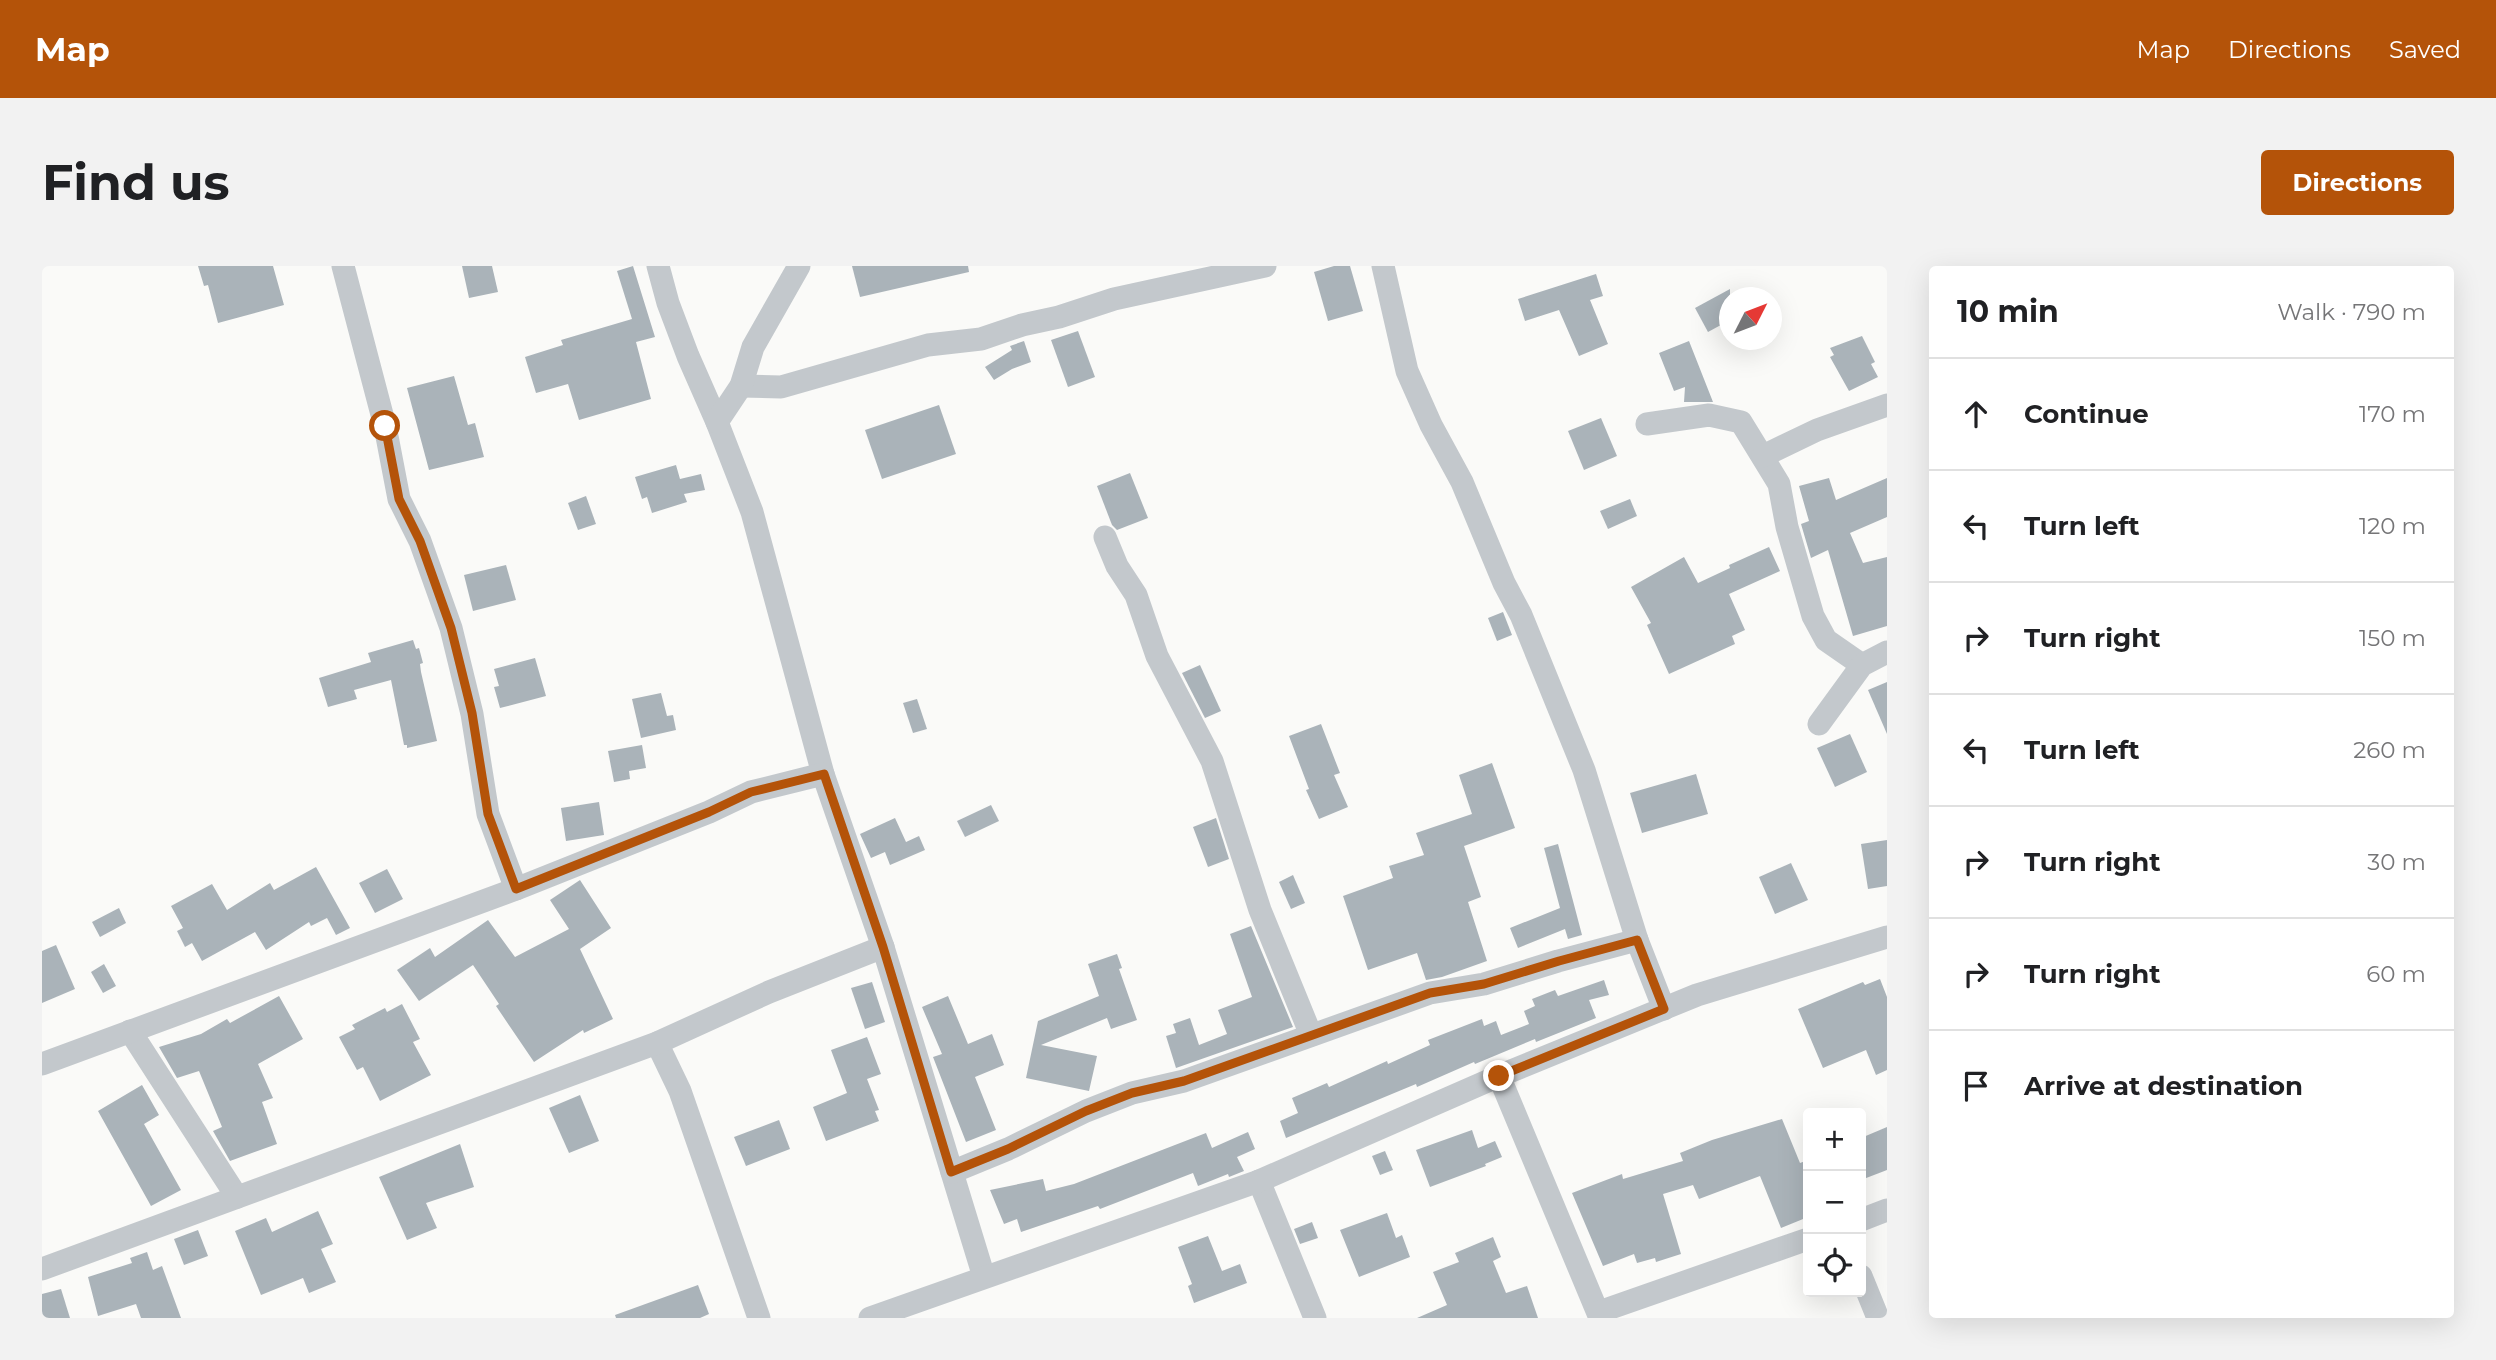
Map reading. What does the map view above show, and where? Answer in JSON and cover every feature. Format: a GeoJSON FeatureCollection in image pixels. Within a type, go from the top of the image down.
{"type":"FeatureCollection","features":[{"type":"Feature","properties":{"kind":"street"},"geometry":{"type":"LineString","coordinates":[[344,266],[385,426],[399,499],[420,541],[451,628],[472,713],[488,814],[516,889]]}},
{"type":"Feature","properties":{"kind":"street"},"geometry":{"type":"LineString","coordinates":[[658,266],[668,303],[688,356],[718,422],[752,512],[824,774],[883,947],[984,1277]]}},
{"type":"Feature","properties":{"kind":"street"},"geometry":{"type":"LineString","coordinates":[[718,422],[741,386],[753,347],[799,266]]}},
{"type":"Feature","properties":{"kind":"street"},"geometry":{"type":"LineString","coordinates":[[741,386],[781,387],[928,345],[981,339],[1114,299],[1265,266]]}},
{"type":"Feature","properties":{"kind":"street"},"geometry":{"type":"LineString","coordinates":[[1383,266],[1407,371],[1462,482],[1504,583],[1521,615],[1584,770],[1637,940],[1664,1009]]}},
{"type":"Feature","properties":{"kind":"street"},"geometry":{"type":"LineString","coordinates":[[1763,456],[1817,430],[1887,405]]}},
{"type":"Feature","properties":{"kind":"street"},"geometry":{"type":"LineString","coordinates":[[1647,424],[1709,415],[1741,422],[1779,484],[1787,527],[1812,616],[1826,640],[1862,665]]}},
{"type":"Feature","properties":{"kind":"street"},"geometry":{"type":"LineString","coordinates":[[1105,537],[1117,566],[1136,595],[1157,656],[1212,761],[1260,910],[1311,1035]]}},
{"type":"Feature","properties":{"kind":"street"},"geometry":{"type":"LineString","coordinates":[[1819,724],[1862,665],[1887,652]]}},
{"type":"Feature","properties":{"kind":"street"},"geometry":{"type":"LineString","coordinates":[[42,1064],[516,889],[709,812],[751,792],[824,774]]}},
{"type":"Feature","properties":{"kind":"street"},"geometry":{"type":"LineString","coordinates":[[870,1318],[1259,1181],[1499,1076],[1697,995],[1887,937]]}},
{"type":"Feature","properties":{"kind":"street"},"geometry":{"type":"LineString","coordinates":[[951,1172],[1132,1093],[1184,1081],[1430,993],[1484,984],[1637,940]]}},
{"type":"Feature","properties":{"kind":"street"},"geometry":{"type":"LineString","coordinates":[[42,1269],[657,1043],[769,992],[883,947]]}},
{"type":"Feature","properties":{"kind":"street"},"geometry":{"type":"LineString","coordinates":[[130,1031],[237,1197]]}},
{"type":"Feature","properties":{"kind":"street"},"geometry":{"type":"LineString","coordinates":[[657,1043],[680,1091],[759,1318]]}},
{"type":"Feature","properties":{"kind":"street"},"geometry":{"type":"LineString","coordinates":[[1499,1076],[1599,1315],[1803,1242]]}},
{"type":"Feature","properties":{"kind":"street"},"geometry":{"type":"LineString","coordinates":[[1259,1181],[1315,1318]]}},
{"type":"Feature","properties":{"kind":"street"},"geometry":{"type":"LineString","coordinates":[[1866,1218],[1887,1210]]}},
{"type":"Feature","properties":{"kind":"street"},"geometry":{"type":"LineString","coordinates":[[1866,1288],[1878,1318]]}},
{"type":"Feature","properties":{"kind":"building"},"geometry":{"type":"Polygon","coordinates":[[[198,266],[273,266],[284,305],[218,323],[208,285],[204,286],[198,266]]]}},
{"type":"Feature","properties":{"kind":"building"},"geometry":{"type":"Polygon","coordinates":[[[462,266],[492,266],[498,292],[469,298],[462,266]]]}},
{"type":"Feature","properties":{"kind":"building"},"geometry":{"type":"Polygon","coordinates":[[[633,266],[655,337],[636,342],[651,399],[579,420],[568,384],[536,393],[525,357],[563,345],[561,340],[632,319],[617,271],[633,266]]]}},
{"type":"Feature","properties":{"kind":"building"},"geometry":{"type":"Polygon","coordinates":[[[852,266],[968,266],[969,272],[860,297],[852,266]]]}},
{"type":"Feature","properties":{"kind":"building"},"geometry":{"type":"Polygon","coordinates":[[[1334,266],[1350,266],[1363,311],[1328,321],[1314,272],[1334,266]]]}},
{"type":"Feature","properties":{"kind":"building"},"geometry":{"type":"Polygon","coordinates":[[[1596,274],[1603,296],[1590,300],[1608,344],[1579,356],[1559,310],[1525,321],[1518,299],[1596,274]]]}},
{"type":"Feature","properties":{"kind":"building"},"geometry":{"type":"Polygon","coordinates":[[[1719,295],[1719,326],[1708,332],[1695,308],[1719,295]]]}},
{"type":"Feature","properties":{"kind":"building"},"geometry":{"type":"Polygon","coordinates":[[[1078,331],[1095,377],[1068,387],[1051,340],[1078,331]]]}},
{"type":"Feature","properties":{"kind":"building"},"geometry":{"type":"Polygon","coordinates":[[[1862,336],[1875,362],[1871,364],[1878,377],[1849,391],[1830,357],[1834,355],[1830,348],[1862,336]]]}},
{"type":"Feature","properties":{"kind":"building"},"geometry":{"type":"Polygon","coordinates":[[[1024,341],[1031,362],[994,380],[985,367],[1012,350],[1010,346],[1024,341]]]}},
{"type":"Feature","properties":{"kind":"building"},"geometry":{"type":"Polygon","coordinates":[[[1689,341],[1713,402],[1684,402],[1685,387],[1674,391],[1659,353],[1689,341]]]}},
{"type":"Feature","properties":{"kind":"building"},"geometry":{"type":"Polygon","coordinates":[[[454,376],[468,425],[475,423],[484,457],[429,470],[407,388],[454,376]]]}},
{"type":"Feature","properties":{"kind":"building"},"geometry":{"type":"Polygon","coordinates":[[[939,405],[956,454],[882,479],[865,430],[939,405]]]}},
{"type":"Feature","properties":{"kind":"building"},"geometry":{"type":"Polygon","coordinates":[[[1601,418],[1617,456],[1584,470],[1568,431],[1601,418]]]}},
{"type":"Feature","properties":{"kind":"building"},"geometry":{"type":"Polygon","coordinates":[[[676,465],[680,479],[701,474],[705,490],[684,494],[687,502],[652,513],[647,497],[642,499],[635,477],[676,465]]]}},
{"type":"Feature","properties":{"kind":"building"},"geometry":{"type":"Polygon","coordinates":[[[1130,473],[1148,518],[1117,530],[1112,525],[1097,486],[1130,473]]]}},
{"type":"Feature","properties":{"kind":"building"},"geometry":{"type":"Polygon","coordinates":[[[1829,478],[1836,500],[1887,478],[1887,517],[1850,533],[1863,563],[1887,557],[1887,626],[1853,636],[1828,550],[1811,558],[1801,524],[1809,521],[1799,486],[1829,478]]]}},
{"type":"Feature","properties":{"kind":"building"},"geometry":{"type":"Polygon","coordinates":[[[586,496],[596,524],[578,530],[568,503],[586,496]]]}},
{"type":"Feature","properties":{"kind":"building"},"geometry":{"type":"Polygon","coordinates":[[[1630,499],[1637,516],[1608,529],[1600,511],[1630,499]]]}},
{"type":"Feature","properties":{"kind":"building"},"geometry":{"type":"Polygon","coordinates":[[[1769,547],[1780,571],[1729,594],[1745,630],[1732,636],[1735,644],[1669,674],[1647,625],[1651,623],[1631,587],[1684,557],[1698,583],[1769,547]]]}},
{"type":"Feature","properties":{"kind":"building"},"geometry":{"type":"Polygon","coordinates":[[[506,565],[516,600],[473,611],[464,575],[506,565]]]}},
{"type":"Feature","properties":{"kind":"building"},"geometry":{"type":"Polygon","coordinates":[[[1503,612],[1512,635],[1497,641],[1488,618],[1503,612]]]}},
{"type":"Feature","properties":{"kind":"building"},"geometry":{"type":"Polygon","coordinates":[[[413,640],[416,649],[419,648],[423,663],[420,664],[421,672],[437,741],[407,748],[407,745],[404,745],[391,680],[354,690],[357,699],[328,707],[319,678],[371,662],[368,653],[413,640]]]}},
{"type":"Feature","properties":{"kind":"building"},"geometry":{"type":"Polygon","coordinates":[[[535,658],[546,696],[500,708],[494,687],[499,686],[494,669],[535,658]]]}},
{"type":"Feature","properties":{"kind":"building"},"geometry":{"type":"Polygon","coordinates":[[[1200,665],[1221,711],[1205,718],[1182,673],[1200,665]]]}},
{"type":"Feature","properties":{"kind":"building"},"geometry":{"type":"Polygon","coordinates":[[[1887,682],[1887,734],[1868,690],[1887,682]]]}},
{"type":"Feature","properties":{"kind":"building"},"geometry":{"type":"Polygon","coordinates":[[[661,693],[667,716],[673,715],[676,730],[641,738],[632,699],[661,693]]]}},
{"type":"Feature","properties":{"kind":"building"},"geometry":{"type":"Polygon","coordinates":[[[917,699],[927,729],[913,733],[903,703],[917,699]]]}},
{"type":"Feature","properties":{"kind":"building"},"geometry":{"type":"Polygon","coordinates":[[[1321,724],[1340,773],[1334,775],[1348,807],[1319,819],[1306,790],[1309,789],[1289,736],[1321,724]]]}},
{"type":"Feature","properties":{"kind":"building"},"geometry":{"type":"Polygon","coordinates":[[[1850,734],[1867,772],[1835,787],[1817,748],[1850,734]]]}},
{"type":"Feature","properties":{"kind":"building"},"geometry":{"type":"Polygon","coordinates":[[[642,745],[646,768],[629,771],[630,779],[614,782],[608,751],[642,745]]]}},
{"type":"Feature","properties":{"kind":"building"},"geometry":{"type":"Polygon","coordinates":[[[1492,763],[1515,828],[1464,846],[1481,897],[1468,902],[1487,961],[1426,980],[1417,953],[1368,970],[1343,896],[1393,878],[1389,866],[1424,855],[1416,833],[1472,814],[1459,775],[1492,763]]]}},
{"type":"Feature","properties":{"kind":"building"},"geometry":{"type":"Polygon","coordinates":[[[1696,774],[1708,814],[1642,833],[1630,793],[1696,774]]]}},
{"type":"Feature","properties":{"kind":"building"},"geometry":{"type":"Polygon","coordinates":[[[599,802],[604,835],[566,841],[561,808],[599,802]]]}},
{"type":"Feature","properties":{"kind":"building"},"geometry":{"type":"Polygon","coordinates":[[[991,805],[999,821],[965,837],[957,821],[991,805]]]}},
{"type":"Feature","properties":{"kind":"building"},"geometry":{"type":"Polygon","coordinates":[[[895,818],[906,842],[919,836],[925,850],[890,865],[885,852],[871,858],[860,834],[895,818]]]}},
{"type":"Feature","properties":{"kind":"building"},"geometry":{"type":"Polygon","coordinates":[[[1216,818],[1229,859],[1208,867],[1193,827],[1216,818]]]}},
{"type":"Feature","properties":{"kind":"building"},"geometry":{"type":"Polygon","coordinates":[[[1887,840],[1887,886],[1868,889],[1861,844],[1887,840]]]}},
{"type":"Feature","properties":{"kind":"building"},"geometry":{"type":"Polygon","coordinates":[[[1558,844],[1582,935],[1568,939],[1565,929],[1518,948],[1510,928],[1560,908],[1544,848],[1558,844]]]}},
{"type":"Feature","properties":{"kind":"building"},"geometry":{"type":"Polygon","coordinates":[[[1791,863],[1808,900],[1775,914],[1759,877],[1791,863]]]}},
{"type":"Feature","properties":{"kind":"building"},"geometry":{"type":"Polygon","coordinates":[[[316,867],[350,928],[336,935],[327,918],[311,926],[309,922],[266,950],[255,932],[202,961],[192,943],[185,947],[177,931],[183,928],[171,906],[212,884],[227,910],[270,883],[274,890],[316,867]]]}},
{"type":"Feature","properties":{"kind":"building"},"geometry":{"type":"Polygon","coordinates":[[[387,869],[403,899],[375,913],[359,883],[387,869]]]}},
{"type":"Feature","properties":{"kind":"building"},"geometry":{"type":"Polygon","coordinates":[[[1293,875],[1305,903],[1291,909],[1279,882],[1293,875]]]}},
{"type":"Feature","properties":{"kind":"building"},"geometry":{"type":"Polygon","coordinates":[[[580,880],[611,928],[580,949],[613,1019],[584,1033],[583,1030],[534,1062],[496,1006],[499,1004],[473,965],[419,1001],[397,970],[430,948],[435,957],[488,920],[515,957],[569,929],[550,900],[580,880]]]}},
{"type":"Feature","properties":{"kind":"building"},"geometry":{"type":"Polygon","coordinates":[[[119,908],[126,923],[100,937],[92,922],[119,908]]]}},
{"type":"Feature","properties":{"kind":"building"},"geometry":{"type":"Polygon","coordinates":[[[1251,926],[1293,1027],[1176,1068],[1166,1036],[1176,1033],[1173,1024],[1190,1018],[1199,1045],[1227,1034],[1218,1010],[1252,997],[1230,934],[1251,926]]]}},
{"type":"Feature","properties":{"kind":"building"},"geometry":{"type":"Polygon","coordinates":[[[56,945],[75,989],[42,1003],[42,951],[56,945]]]}},
{"type":"Feature","properties":{"kind":"building"},"geometry":{"type":"Polygon","coordinates":[[[1117,954],[1122,968],[1119,969],[1137,1020],[1111,1029],[1107,1018],[1041,1045],[1097,1056],[1089,1091],[1026,1078],[1038,1021],[1099,996],[1088,964],[1117,954]]]}},
{"type":"Feature","properties":{"kind":"building"},"geometry":{"type":"Polygon","coordinates":[[[104,964],[116,986],[103,993],[91,972],[104,964]]]}},
{"type":"Feature","properties":{"kind":"building"},"geometry":{"type":"Polygon","coordinates":[[[1880,979],[1887,997],[1887,1070],[1876,1075],[1866,1050],[1823,1068],[1798,1009],[1863,982],[1865,985],[1880,979]]]}},
{"type":"Feature","properties":{"kind":"building"},"geometry":{"type":"Polygon","coordinates":[[[1604,980],[1609,995],[1589,1000],[1596,1018],[1475,1064],[1474,1062],[1417,1087],[1416,1084],[1286,1138],[1280,1121],[1298,1113],[1292,1098],[1327,1083],[1329,1087],[1387,1061],[1388,1064],[1430,1045],[1428,1040],[1482,1019],[1484,1026],[1496,1021],[1501,1035],[1529,1024],[1524,1011],[1535,1006],[1532,999],[1555,990],[1558,996],[1604,980]]]}},
{"type":"Feature","properties":{"kind":"building"},"geometry":{"type":"Polygon","coordinates":[[[872,982],[885,1022],[865,1029],[851,988],[872,982]]]}},
{"type":"Feature","properties":{"kind":"building"},"geometry":{"type":"Polygon","coordinates":[[[279,996],[303,1039],[258,1064],[273,1098],[262,1102],[277,1144],[230,1161],[213,1131],[222,1127],[199,1071],[177,1078],[159,1047],[201,1034],[227,1019],[230,1023],[279,996]]]}},
{"type":"Feature","properties":{"kind":"building"},"geometry":{"type":"Polygon","coordinates":[[[948,996],[968,1044],[992,1034],[1004,1065],[975,1077],[996,1130],[966,1142],[933,1057],[942,1054],[922,1007],[948,996]]]}},
{"type":"Feature","properties":{"kind":"building"},"geometry":{"type":"Polygon","coordinates":[[[402,1004],[420,1039],[413,1042],[431,1075],[380,1101],[363,1067],[357,1070],[339,1037],[355,1029],[352,1025],[385,1008],[387,1012],[402,1004]]]}},
{"type":"Feature","properties":{"kind":"building"},"geometry":{"type":"Polygon","coordinates":[[[867,1037],[881,1074],[867,1079],[879,1110],[875,1111],[879,1121],[826,1141],[813,1107],[847,1093],[831,1050],[867,1037]]]}},
{"type":"Feature","properties":{"kind":"building"},"geometry":{"type":"Polygon","coordinates":[[[142,1085],[159,1115],[144,1124],[181,1190],[151,1206],[98,1111],[142,1085]]]}},
{"type":"Feature","properties":{"kind":"building"},"geometry":{"type":"Polygon","coordinates":[[[580,1095],[599,1141],[569,1153],[549,1108],[580,1095]]]}},
{"type":"Feature","properties":{"kind":"building"},"geometry":{"type":"Polygon","coordinates":[[[1782,1119],[1800,1163],[1803,1162],[1803,1219],[1781,1228],[1760,1176],[1699,1199],[1693,1185],[1663,1194],[1681,1254],[1656,1262],[1655,1258],[1637,1263],[1634,1254],[1603,1266],[1572,1193],[1622,1174],[1623,1179],[1683,1161],[1680,1153],[1712,1140],[1782,1119]]]}},
{"type":"Feature","properties":{"kind":"building"},"geometry":{"type":"Polygon","coordinates":[[[779,1120],[790,1149],[746,1166],[734,1137],[779,1120]]]}},
{"type":"Feature","properties":{"kind":"building"},"geometry":{"type":"Polygon","coordinates":[[[1887,1127],[1887,1170],[1866,1178],[1866,1171],[1866,1136],[1887,1127]]]}},
{"type":"Feature","properties":{"kind":"building"},"geometry":{"type":"Polygon","coordinates":[[[1472,1130],[1478,1148],[1495,1141],[1502,1157],[1485,1164],[1486,1166],[1430,1187],[1416,1150],[1472,1130]]]}},
{"type":"Feature","properties":{"kind":"building"},"geometry":{"type":"Polygon","coordinates":[[[1248,1132],[1255,1149],[1237,1157],[1244,1171],[1229,1177],[1228,1174],[1198,1186],[1193,1173],[1100,1209],[1098,1206],[1021,1232],[1017,1219],[1004,1224],[990,1190],[1043,1179],[1046,1191],[1074,1184],[1206,1133],[1212,1148],[1248,1132]]]}},
{"type":"Feature","properties":{"kind":"building"},"geometry":{"type":"Polygon","coordinates":[[[460,1144],[474,1187],[426,1203],[437,1228],[407,1240],[379,1177],[460,1144]]]}},
{"type":"Feature","properties":{"kind":"building"},"geometry":{"type":"Polygon","coordinates":[[[1385,1151],[1393,1170],[1380,1175],[1372,1156],[1385,1151]]]}},
{"type":"Feature","properties":{"kind":"building"},"geometry":{"type":"Polygon","coordinates":[[[318,1211],[333,1244],[321,1249],[336,1282],[309,1293],[303,1278],[261,1295],[235,1231],[266,1218],[272,1232],[318,1211]]]}},
{"type":"Feature","properties":{"kind":"building"},"geometry":{"type":"Polygon","coordinates":[[[1387,1213],[1396,1238],[1402,1235],[1410,1257],[1359,1277],[1340,1230],[1387,1213]]]}},
{"type":"Feature","properties":{"kind":"building"},"geometry":{"type":"Polygon","coordinates":[[[1312,1222],[1318,1238],[1300,1244],[1294,1229],[1312,1222]]]}},
{"type":"Feature","properties":{"kind":"building"},"geometry":{"type":"Polygon","coordinates":[[[198,1230],[208,1256],[184,1265],[174,1239],[198,1230]]]}},
{"type":"Feature","properties":{"kind":"building"},"geometry":{"type":"Polygon","coordinates":[[[1208,1236],[1222,1271],[1240,1264],[1247,1283],[1194,1303],[1188,1286],[1192,1284],[1178,1247],[1208,1236]]]}},
{"type":"Feature","properties":{"kind":"building"},"geometry":{"type":"Polygon","coordinates":[[[1493,1237],[1501,1257],[1493,1261],[1506,1293],[1527,1286],[1538,1318],[1417,1318],[1447,1305],[1433,1272],[1459,1262],[1455,1253],[1493,1237]]]}},
{"type":"Feature","properties":{"kind":"building"},"geometry":{"type":"Polygon","coordinates":[[[147,1252],[153,1270],[162,1266],[181,1318],[141,1318],[136,1304],[98,1316],[88,1277],[132,1263],[130,1258],[147,1252]]]}},
{"type":"Feature","properties":{"kind":"building"},"geometry":{"type":"Polygon","coordinates":[[[698,1285],[709,1314],[700,1318],[616,1318],[615,1315],[698,1285]]]}},
{"type":"Feature","properties":{"kind":"building"},"geometry":{"type":"Polygon","coordinates":[[[61,1289],[70,1318],[42,1318],[42,1294],[61,1289]]]}},
{"type":"Feature","properties":{"kind":"route"},"geometry":{"type":"LineString","coordinates":[[385,426],[399,499],[420,541],[451,628],[472,713],[488,814],[516,889],[709,812],[751,792],[824,774],[883,947],[951,1172],[1132,1093],[1184,1081],[1430,993],[1484,984],[1637,940],[1664,1009],[1499,1076]]}}]}
